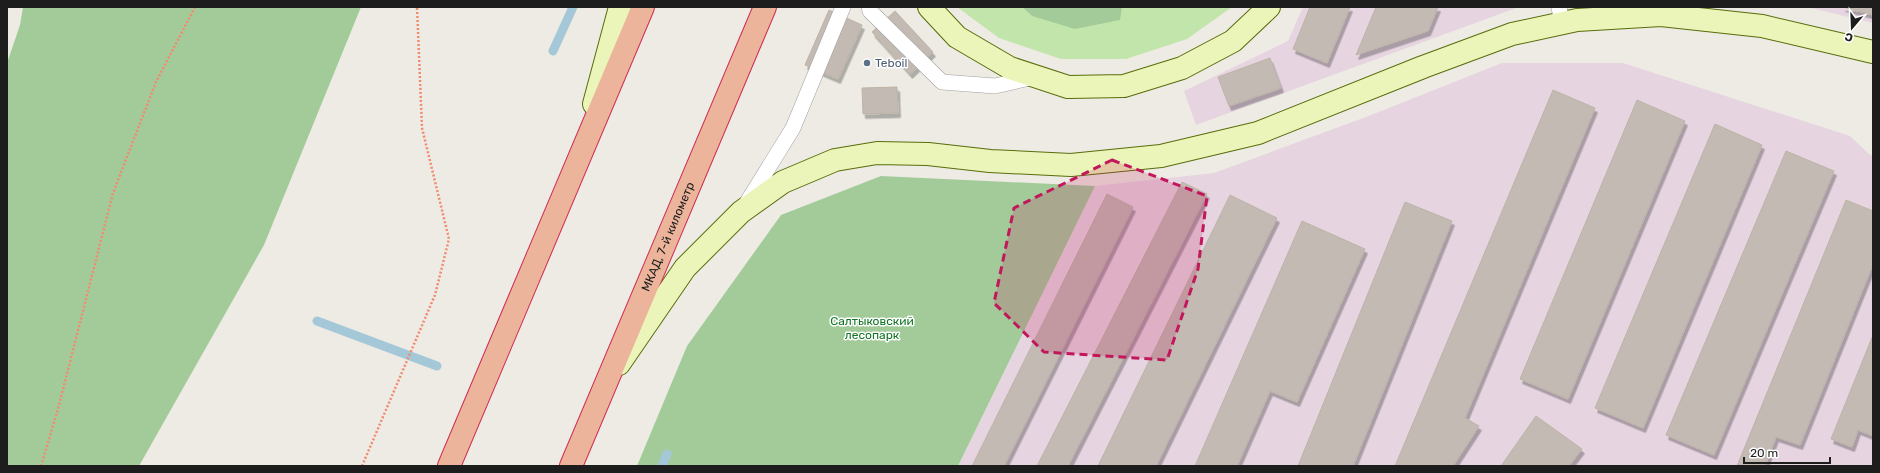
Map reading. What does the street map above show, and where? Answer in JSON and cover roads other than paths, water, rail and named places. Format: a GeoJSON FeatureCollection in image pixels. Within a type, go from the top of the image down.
{"type":"FeatureCollection","features":[{"type":"Feature","properties":{"kind":"highway"},"geometry":{"type":"LineString","coordinates":[[449,466],[643,7]]}},
{"type":"Feature","properties":{"kind":"highway","name":"МКАД, 7-й километр"},"geometry":{"type":"LineString","coordinates":[[571,466],[765,7]]}},
{"type":"Feature","properties":{"kind":"main road"},"geometry":{"type":"LineString","coordinates":[[579,158],[620,7]]}},
{"type":"Feature","properties":{"kind":"main road"},"geometry":{"type":"LineString","coordinates":[[929,7],[957,37],[1010,68],[1068,86],[1124,86],[1182,68],[1233,41],[1269,7]]}},
{"type":"Feature","properties":{"kind":"main road"},"geometry":{"type":"LineString","coordinates":[[604,387],[685,268],[741,212],[783,182],[835,160],[876,153],[928,154],[990,161],[1071,165],[1161,156],[1258,133],[1423,67],[1560,15],[1577,20],[1661,15],[1762,26],[1873,52]]}},
{"type":"Feature","properties":{"kind":"lane"},"geometry":{"type":"LineString","coordinates":[[741,212],[793,128],[843,7]]}},
{"type":"Feature","properties":{"kind":"lane"},"geometry":{"type":"LineString","coordinates":[[869,7],[870,11],[942,82],[995,86],[1037,76]]}},
{"type":"Feature","properties":{"kind":"waterway"},"geometry":{"type":"LineString","coordinates":[[553,51],[573,7]]}},
{"type":"Feature","properties":{"kind":"waterway"},"geometry":{"type":"LineString","coordinates":[[317,321],[437,366]]}},
{"type":"Feature","properties":{"kind":"waterway"},"geometry":{"type":"LineString","coordinates":[[662,466],[667,454]]}},
{"type":"Feature","properties":{"kind":"place","name":"Teboil"},"geometry":{"type":"Point","coordinates":[867,63]}},
{"type":"Feature","properties":{"kind":"park label","name":"Салтыковский лесопарк"},"geometry":{"type":"Point","coordinates":[872,328]}}]}
